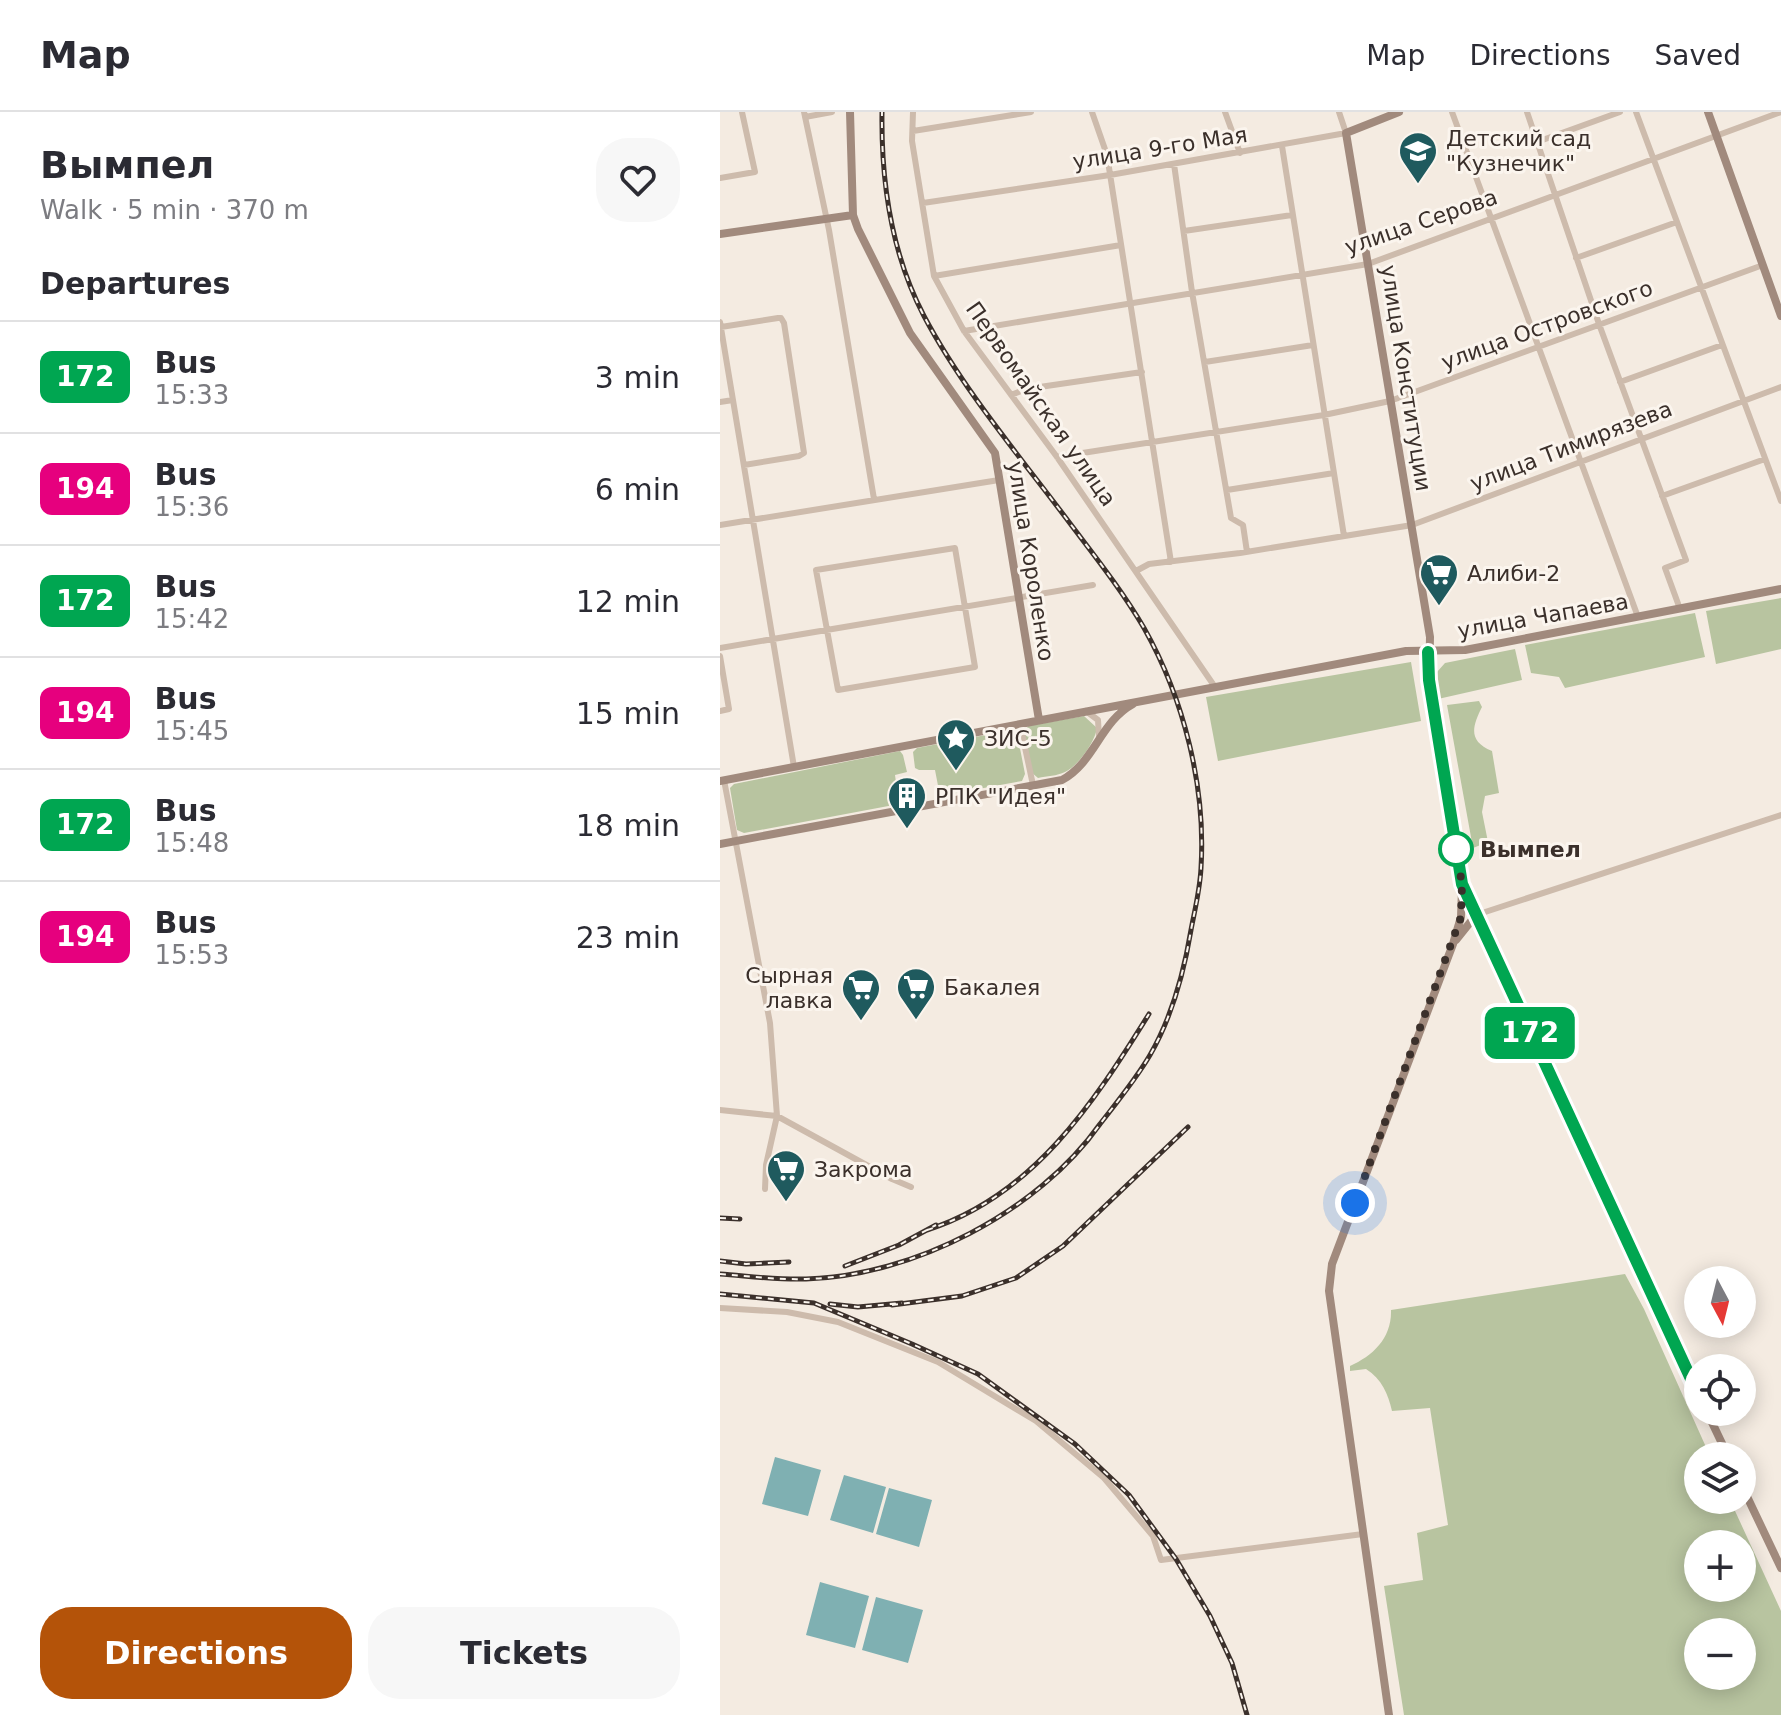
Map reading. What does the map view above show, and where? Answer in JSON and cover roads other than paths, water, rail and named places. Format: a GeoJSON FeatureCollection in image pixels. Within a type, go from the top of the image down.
{"type":"FeatureCollection","features":[{"type":"Feature","properties":{"kind":"main road","name":"улица Короленко"},"geometry":{"type":"LineString","coordinates":[[850,112],[853,215],[910,333],[995,453],[1039,720]]}},
{"type":"Feature","properties":{"kind":"main road","name":"улица 9-го Мая"},"geometry":{"type":"LineString","coordinates":[[1346,133],[1399,112]]}},
{"type":"Feature","properties":{"kind":"main road"},"geometry":{"type":"LineString","coordinates":[[1708,112],[1781,316]]}},
{"type":"Feature","properties":{"kind":"main road","name":"улица Конституции"},"geometry":{"type":"LineString","coordinates":[[1346,133],[1430,637],[1429,680],[1462,884]]}},
{"type":"Feature","properties":{"kind":"main road"},"geometry":{"type":"LineString","coordinates":[[720,234],[853,215]]}},
{"type":"Feature","properties":{"kind":"main road","name":"улица Чапаева"},"geometry":{"type":"LineString","coordinates":[[722,781],[1406,651],[1465,650],[1781,589]]}},
{"type":"Feature","properties":{"kind":"main road"},"geometry":{"type":"LineString","coordinates":[[1375,657],[1414,656],[1424,665],[1429,680]]}},
{"type":"Feature","properties":{"kind":"main road"},"geometry":{"type":"LineString","coordinates":[[720,844],[1062,780],[1086,762],[1120,711],[1141,700]]}},
{"type":"Feature","properties":{"kind":"main road"},"geometry":{"type":"LineString","coordinates":[[1462,884],[1684,1364]]}},
{"type":"Feature","properties":{"kind":"main road"},"geometry":{"type":"LineString","coordinates":[[1389,1715],[1329,1291],[1332,1264],[1453,944],[1461,917],[1462,884]]}},
{"type":"Feature","properties":{"kind":"main road"},"geometry":{"type":"LineString","coordinates":[[1453,944],[1476,915]]}},
{"type":"Feature","properties":{"kind":"main road"},"geometry":{"type":"LineString","coordinates":[[1755,1514],[1781,1568]]}},
{"type":"Feature","properties":{"kind":"street"},"geometry":{"type":"LineString","coordinates":[[720,178],[755,172],[742,112]]}},
{"type":"Feature","properties":{"kind":"street"},"geometry":{"type":"LineString","coordinates":[[832,112],[805,114],[874,499]]}},
{"type":"Feature","properties":{"kind":"street","name":"Первомайская улица"},"geometry":{"type":"LineString","coordinates":[[913,112],[913,131],[934,276],[964,331],[1057,457],[1215,687]]}},
{"type":"Feature","properties":{"kind":"street"},"geometry":{"type":"LineString","coordinates":[[913,131],[1028,112]]}},
{"type":"Feature","properties":{"kind":"street"},"geometry":{"type":"LineString","coordinates":[[1092,112],[1107,155],[1171,562]]}},
{"type":"Feature","properties":{"kind":"street"},"geometry":{"type":"LineString","coordinates":[[1225,112],[1240,153]]}},
{"type":"Feature","properties":{"kind":"street","name":"улица Конституции"},"geometry":{"type":"LineString","coordinates":[[1339,112],[1346,133]]}},
{"type":"Feature","properties":{"kind":"street"},"geometry":{"type":"LineString","coordinates":[[1452,112],[1638,617]]}},
{"type":"Feature","properties":{"kind":"street"},"geometry":{"type":"LineString","coordinates":[[1527,112],[1599,324],[1686,560],[1665,568],[1680,609]]}},
{"type":"Feature","properties":{"kind":"street"},"geometry":{"type":"LineString","coordinates":[[1537,142],[1620,112]]}},
{"type":"Feature","properties":{"kind":"street"},"geometry":{"type":"LineString","coordinates":[[1636,112],[1781,501]]}},
{"type":"Feature","properties":{"kind":"street","name":"улица Серова"},"geometry":{"type":"LineString","coordinates":[[964,331],[1368,264],[1778,112]]}},
{"type":"Feature","properties":{"kind":"street","name":"улица 9-го Мая"},"geometry":{"type":"LineString","coordinates":[[923,203],[1110,175],[1346,133]]}},
{"type":"Feature","properties":{"kind":"street"},"geometry":{"type":"LineString","coordinates":[[1282,146],[1344,536]]}},
{"type":"Feature","properties":{"kind":"street"},"geometry":{"type":"LineString","coordinates":[[1174,164],[1192,292],[1231,518],[1243,525],[1247,552]]}},
{"type":"Feature","properties":{"kind":"street"},"geometry":{"type":"LineString","coordinates":[[1184,231],[1292,215]]}},
{"type":"Feature","properties":{"kind":"street"},"geometry":{"type":"LineString","coordinates":[[1576,258],[1677,222]]}},
{"type":"Feature","properties":{"kind":"street"},"geometry":{"type":"LineString","coordinates":[[934,276],[1121,245]]}},
{"type":"Feature","properties":{"kind":"street","name":"улица Островского"},"geometry":{"type":"LineString","coordinates":[[1057,457],[1324,415],[1390,401],[1763,265]]}},
{"type":"Feature","properties":{"kind":"street"},"geometry":{"type":"LineString","coordinates":[[744,465],[804,453],[781,318],[720,324],[794,767]]}},
{"type":"Feature","properties":{"kind":"street"},"geometry":{"type":"LineString","coordinates":[[1205,362],[1313,345]]}},
{"type":"Feature","properties":{"kind":"street"},"geometry":{"type":"LineString","coordinates":[[1620,382],[1722,345]]}},
{"type":"Feature","properties":{"kind":"street"},"geometry":{"type":"LineString","coordinates":[[1011,395],[1026,389],[1142,372]]}},
{"type":"Feature","properties":{"kind":"street","name":"улица Тимирязева"},"geometry":{"type":"LineString","coordinates":[[1136,571],[1149,564],[1247,552],[1412,525],[1781,387]]}},
{"type":"Feature","properties":{"kind":"street"},"geometry":{"type":"LineString","coordinates":[[720,402],[733,400]]}},
{"type":"Feature","properties":{"kind":"street"},"geometry":{"type":"LineString","coordinates":[[1662,496],[1765,459]]}},
{"type":"Feature","properties":{"kind":"street"},"geometry":{"type":"LineString","coordinates":[[1227,490],[1334,473]]}},
{"type":"Feature","properties":{"kind":"street"},"geometry":{"type":"LineString","coordinates":[[720,525],[999,480]]}},
{"type":"Feature","properties":{"kind":"street"},"geometry":{"type":"LineString","coordinates":[[955,548],[975,667],[838,690],[826,630],[816,570],[955,548]]}},
{"type":"Feature","properties":{"kind":"street"},"geometry":{"type":"LineString","coordinates":[[720,648],[1093,585]]}},
{"type":"Feature","properties":{"kind":"street"},"geometry":{"type":"LineString","coordinates":[[720,656],[729,709],[720,711]]}},
{"type":"Feature","properties":{"kind":"street"},"geometry":{"type":"LineString","coordinates":[[1085,711],[1098,720],[1099,741]]}},
{"type":"Feature","properties":{"kind":"street"},"geometry":{"type":"LineString","coordinates":[[1020,724],[1033,785]]}},
{"type":"Feature","properties":{"kind":"street"},"geometry":{"type":"LineString","coordinates":[[722,781],[737,841],[770,1023],[777,1116],[766,1165],[765,1189]]}},
{"type":"Feature","properties":{"kind":"street"},"geometry":{"type":"LineString","coordinates":[[1476,915],[1781,815]]}},
{"type":"Feature","properties":{"kind":"street"},"geometry":{"type":"LineString","coordinates":[[720,1110],[777,1116],[911,1187]]}},
{"type":"Feature","properties":{"kind":"street"},"geometry":{"type":"LineString","coordinates":[[720,1308],[787,1312],[838,1322],[938,1362],[1036,1421],[1104,1478],[1153,1536],[1161,1560],[1363,1534]]}},
{"type":"Feature","properties":{"kind":"water"},"geometry":{"type":"Polygon","coordinates":[[[775,1457],[821,1470],[808,1516],[762,1504],[775,1457]]]}},
{"type":"Feature","properties":{"kind":"water"},"geometry":{"type":"Polygon","coordinates":[[[844,1475],[886,1487],[873,1533],[830,1520],[844,1475]]]}},
{"type":"Feature","properties":{"kind":"water"},"geometry":{"type":"Polygon","coordinates":[[[889,1488],[932,1500],[919,1547],[876,1534],[889,1488]]]}},
{"type":"Feature","properties":{"kind":"water"},"geometry":{"type":"Polygon","coordinates":[[[820,1582],[869,1596],[855,1648],[806,1635],[820,1582]]]}},
{"type":"Feature","properties":{"kind":"water"},"geometry":{"type":"Polygon","coordinates":[[[876,1597],[923,1610],[908,1663],[862,1650],[876,1597]]]}},
{"type":"Feature","properties":{"kind":"railway"},"geometry":{"type":"LineString","coordinates":[[720,1274],[806,1279],[847,1275],[888,1266],[930,1252],[970,1233],[1008,1211],[1043,1185],[1074,1156],[1100,1124],[1139,1073],[1158,1040],[1181,978],[1200,884],[1202,837],[1196,775],[1170,684],[1144,628],[1127,602],[975,397],[924,316],[903,267],[890,217],[882,112]]}},
{"type":"Feature","properties":{"kind":"railway"},"geometry":{"type":"LineString","coordinates":[[927,1230],[965,1215],[999,1195],[1057,1143],[1106,1081],[1149,1014]]}},
{"type":"Feature","properties":{"kind":"railway"},"geometry":{"type":"LineString","coordinates":[[892,1305],[962,1296],[1016,1278],[1063,1246],[1188,1127]]}},
{"type":"Feature","properties":{"kind":"railway"},"geometry":{"type":"LineString","coordinates":[[720,1218],[740,1219]]}},
{"type":"Feature","properties":{"kind":"railway"},"geometry":{"type":"LineString","coordinates":[[845,1266],[899,1245],[936,1225]]}},
{"type":"Feature","properties":{"kind":"railway"},"geometry":{"type":"LineString","coordinates":[[720,1261],[746,1264],[789,1262]]}},
{"type":"Feature","properties":{"kind":"railway"},"geometry":{"type":"LineString","coordinates":[[720,1294],[814,1303],[912,1344],[978,1374],[1075,1444],[1129,1495],[1176,1559],[1210,1616],[1232,1663],[1247,1715]]}},
{"type":"Feature","properties":{"kind":"railway"},"geometry":{"type":"LineString","coordinates":[[830,1304],[858,1307],[902,1303]]}},
{"type":"Feature","properties":{"kind":"place","name":"Детский сад \"Кузнечик\""},"geometry":{"type":"Point","coordinates":[1418,185]}},
{"type":"Feature","properties":{"kind":"place","name":"Алиби-2"},"geometry":{"type":"Point","coordinates":[1439,607]}},
{"type":"Feature","properties":{"kind":"place","name":"ЗИС-5"},"geometry":{"type":"Point","coordinates":[956,772]}},
{"type":"Feature","properties":{"kind":"place","name":"РПК \"Идея\""},"geometry":{"type":"Point","coordinates":[907,830]}},
{"type":"Feature","properties":{"kind":"place","name":"Вымпел"},"geometry":{"type":"Point","coordinates":[1456,849]}},
{"type":"Feature","properties":{"kind":"place","name":"Бакалея"},"geometry":{"type":"Point","coordinates":[916,1021]}},
{"type":"Feature","properties":{"kind":"place","name":"Сырная лавка"},"geometry":{"type":"Point","coordinates":[861,1022]}},
{"type":"Feature","properties":{"kind":"place","name":"Закрома"},"geometry":{"type":"Point","coordinates":[786,1203]}}]}
